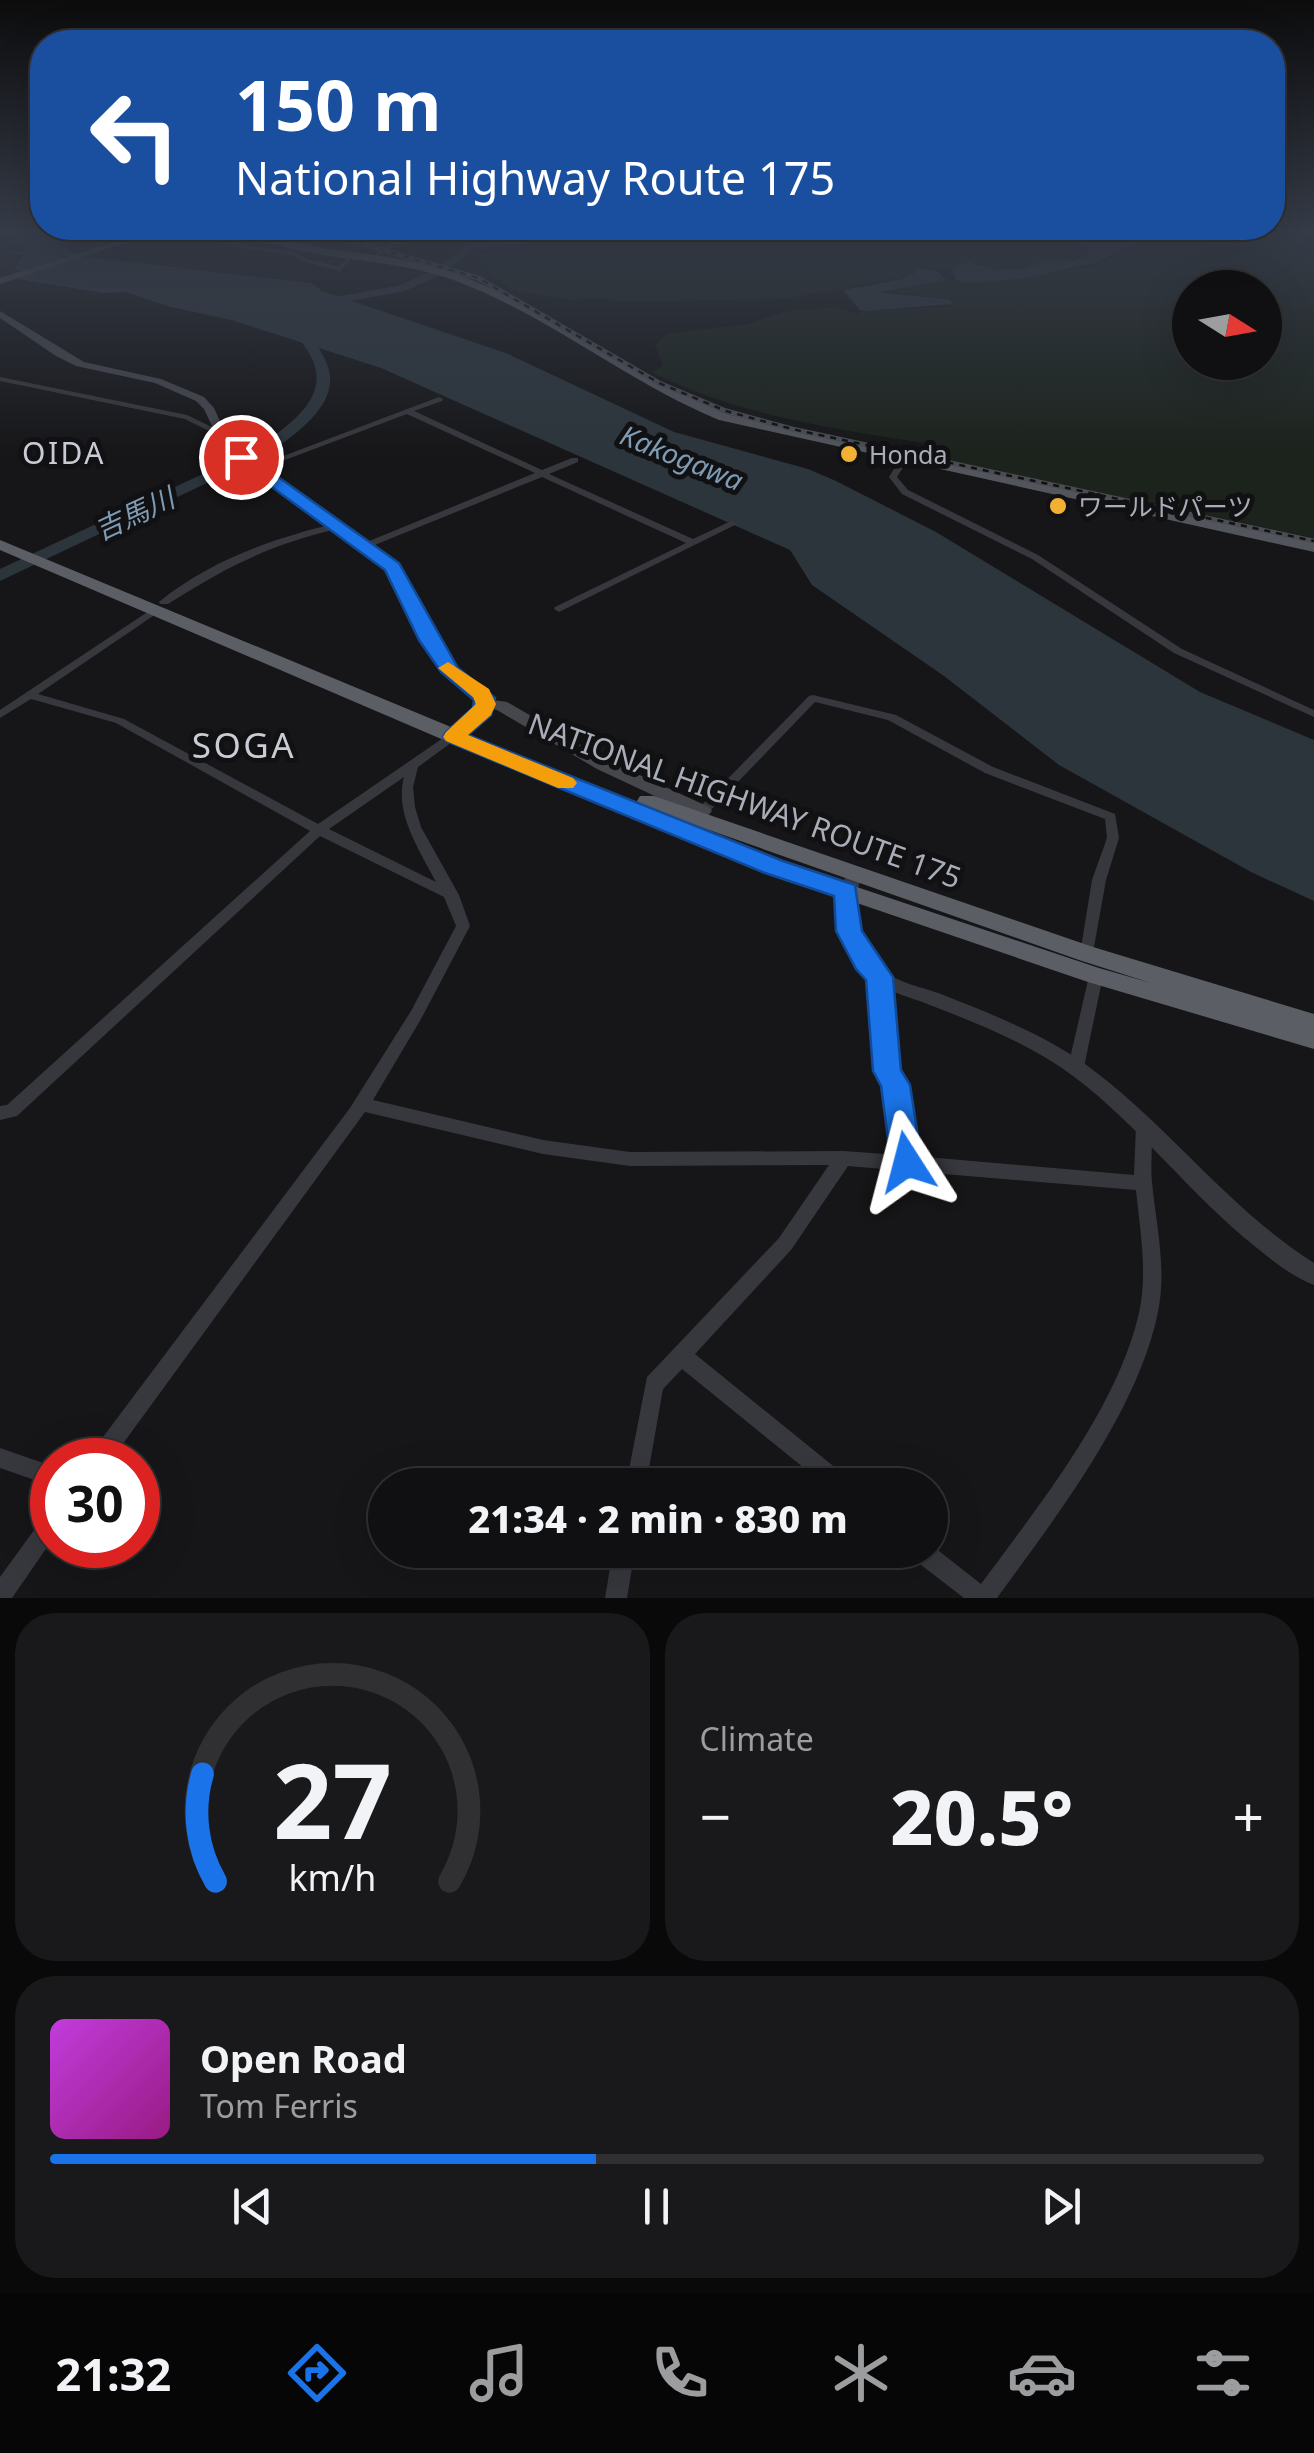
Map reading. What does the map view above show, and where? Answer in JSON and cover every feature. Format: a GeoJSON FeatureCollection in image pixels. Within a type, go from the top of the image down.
{"type":"FeatureCollection","features":[{"type":"Feature","properties":{"kind":"highway","name":"NATIONAL HIGHWAY ROUTE 175"},"geometry":{"type":"LineString","coordinates":[[1,539],[774,867],[850,883],[1314,1024]]}},
{"type":"Feature","properties":{"kind":"highway","name":"NATIONAL HIGHWAY ROUTE 175"},"geometry":{"type":"LineString","coordinates":[[459,732],[699,816],[850,883],[1096,976],[1314,1039]]}},
{"type":"Feature","properties":{"kind":"main road"},"geometry":{"type":"LineString","coordinates":[[517,307],[654,389],[686,404],[754,425],[1314,547]]}},
{"type":"Feature","properties":{"kind":"main road"},"geometry":{"type":"LineString","coordinates":[[0,314],[74,362],[190,393],[207,404],[216,431],[245,460],[392,567],[429,640],[451,672],[482,694],[486,704]]}},
{"type":"Feature","properties":{"kind":"main road"},"geometry":{"type":"LineString","coordinates":[[459,732],[486,704],[501,705],[699,816]]}},
{"type":"Feature","properties":{"kind":"street"},"geometry":{"type":"LineString","coordinates":[[0,379],[187,417],[216,431]]}},
{"type":"Feature","properties":{"kind":"street"},"geometry":{"type":"LineString","coordinates":[[282,458],[439,399]]}},
{"type":"Feature","properties":{"kind":"street"},"geometry":{"type":"LineString","coordinates":[[407,411],[694,543]]}},
{"type":"Feature","properties":{"kind":"street"},"geometry":{"type":"LineString","coordinates":[[905,458],[893,477],[905,492],[1035,557],[1178,651],[1314,714]]}},
{"type":"Feature","properties":{"kind":"street"},"geometry":{"type":"LineString","coordinates":[[365,546],[574,460]]}},
{"type":"Feature","properties":{"kind":"street"},"geometry":{"type":"LineString","coordinates":[[559,609],[732,524]]}},
{"type":"Feature","properties":{"kind":"street"},"geometry":{"type":"LineString","coordinates":[[0,715],[159,606],[250,550],[295,534],[338,526]]}},
{"type":"Feature","properties":{"kind":"street"},"geometry":{"type":"LineString","coordinates":[[29,695],[120,720],[319,830],[452,896]]}},
{"type":"Feature","properties":{"kind":"street"},"geometry":{"type":"LineString","coordinates":[[699,816],[813,698],[892,717],[989,770],[1111,817],[1112,838],[1099,880],[1086,954]]}},
{"type":"Feature","properties":{"kind":"street"},"geometry":{"type":"LineString","coordinates":[[0,1112],[12,1112],[319,830],[459,732]]}},
{"type":"Feature","properties":{"kind":"street"},"geometry":{"type":"LineString","coordinates":[[115,1438],[362,1104],[463,926],[452,896],[413,825],[406,794],[412,768]]}},
{"type":"Feature","properties":{"kind":"street"},"geometry":{"type":"LineString","coordinates":[[850,883],[849,931],[865,962],[879,977],[1040,1046],[1076,1068],[1144,1126],[1233,1215],[1285,1259],[1314,1275]]}},
{"type":"Feature","properties":{"kind":"street"},"geometry":{"type":"LineString","coordinates":[[1076,1068],[1096,976]]}},
{"type":"Feature","properties":{"kind":"street"},"geometry":{"type":"LineString","coordinates":[[879,977],[887,1071],[895,1085],[907,1162]]}},
{"type":"Feature","properties":{"kind":"street"},"geometry":{"type":"LineString","coordinates":[[362,1104],[544,1146],[630,1158],[844,1158],[1141,1183]]}},
{"type":"Feature","properties":{"kind":"street"},"geometry":{"type":"LineString","coordinates":[[944,1568],[983,1598],[1041,1519],[1103,1420],[1141,1345],[1150,1313],[1154,1270],[1138,1160],[1144,1126]]}},
{"type":"Feature","properties":{"kind":"street"},"geometry":{"type":"LineString","coordinates":[[639,1468],[654,1384],[785,1244],[844,1158]]}},
{"type":"Feature","properties":{"kind":"street"},"geometry":{"type":"LineString","coordinates":[[680,1356],[820,1468]]}},
{"type":"Feature","properties":{"kind":"street"},"geometry":{"type":"LineString","coordinates":[[0,1458],[30,1468]]}},
{"type":"Feature","properties":{"kind":"street"},"geometry":{"type":"LineString","coordinates":[[0,1596],[30,1553]]}},
{"type":"Feature","properties":{"kind":"street"},"geometry":{"type":"LineString","coordinates":[[616,1598],[621,1568]]}},
{"type":"Feature","properties":{"kind":"shaded area"},"geometry":{"type":"Polygon","coordinates":[[[836,307],[857,314],[866,310],[1172,307],[1172,380],[1282,380],[1282,307],[1314,307],[1314,538],[918,454],[924,443],[751,409],[651,372],[663,366],[655,345],[667,334],[748,324],[787,311],[836,307]]]}},
{"type":"Feature","properties":{"kind":"water","name":"Kakogawa"},"geometry":{"type":"Polygon","coordinates":[[[170,307],[368,307],[506,353],[674,432],[808,469],[936,532],[1200,692],[1314,740],[1314,901],[1251,872],[1059,765],[944,676],[812,585],[790,550],[381,368],[231,320],[170,307]]]}},
{"type":"Feature","properties":{"kind":"water"},"geometry":{"type":"Polygon","coordinates":[[[857,307],[920,307],[865,311],[857,307]]]}},
{"type":"Feature","properties":{"kind":"waterway","name":"吉馬川"},"geometry":{"type":"LineString","coordinates":[[0,576],[261,452],[294,427],[314,405],[324,381],[316,355],[291,321]]}},
{"type":"Feature","properties":{"kind":"railway"},"geometry":{"type":"LineString","coordinates":[[527,307],[659,383],[726,411],[792,429],[1314,541]]}},
{"type":"Feature","properties":{"kind":"slow traffic"},"geometry":{"type":"LineString","coordinates":[[448,668],[482,694],[486,704],[453,737],[566,783]]}},
{"type":"Feature","properties":{"kind":"place","name":"Honda"},"geometry":{"type":"Point","coordinates":[849,454]}},
{"type":"Feature","properties":{"kind":"place","name":"ワールドパーツ"},"geometry":{"type":"Point","coordinates":[1058,506]}},
{"type":"Feature","properties":{"kind":"district","name":"OIDA"},"geometry":{"type":"Point","coordinates":[64,452]}},
{"type":"Feature","properties":{"kind":"district","name":"SOGA"},"geometry":{"type":"Point","coordinates":[244,744]}},
{"type":"Feature","properties":{"kind":"route"},"geometry":{"type":"LineString","coordinates":[[241,457],[392,567],[429,640],[451,672],[485,698],[484,710],[453,737],[774,867],[846,891],[849,931],[865,962],[879,977],[887,1071],[895,1085],[907,1162]]}}]}
